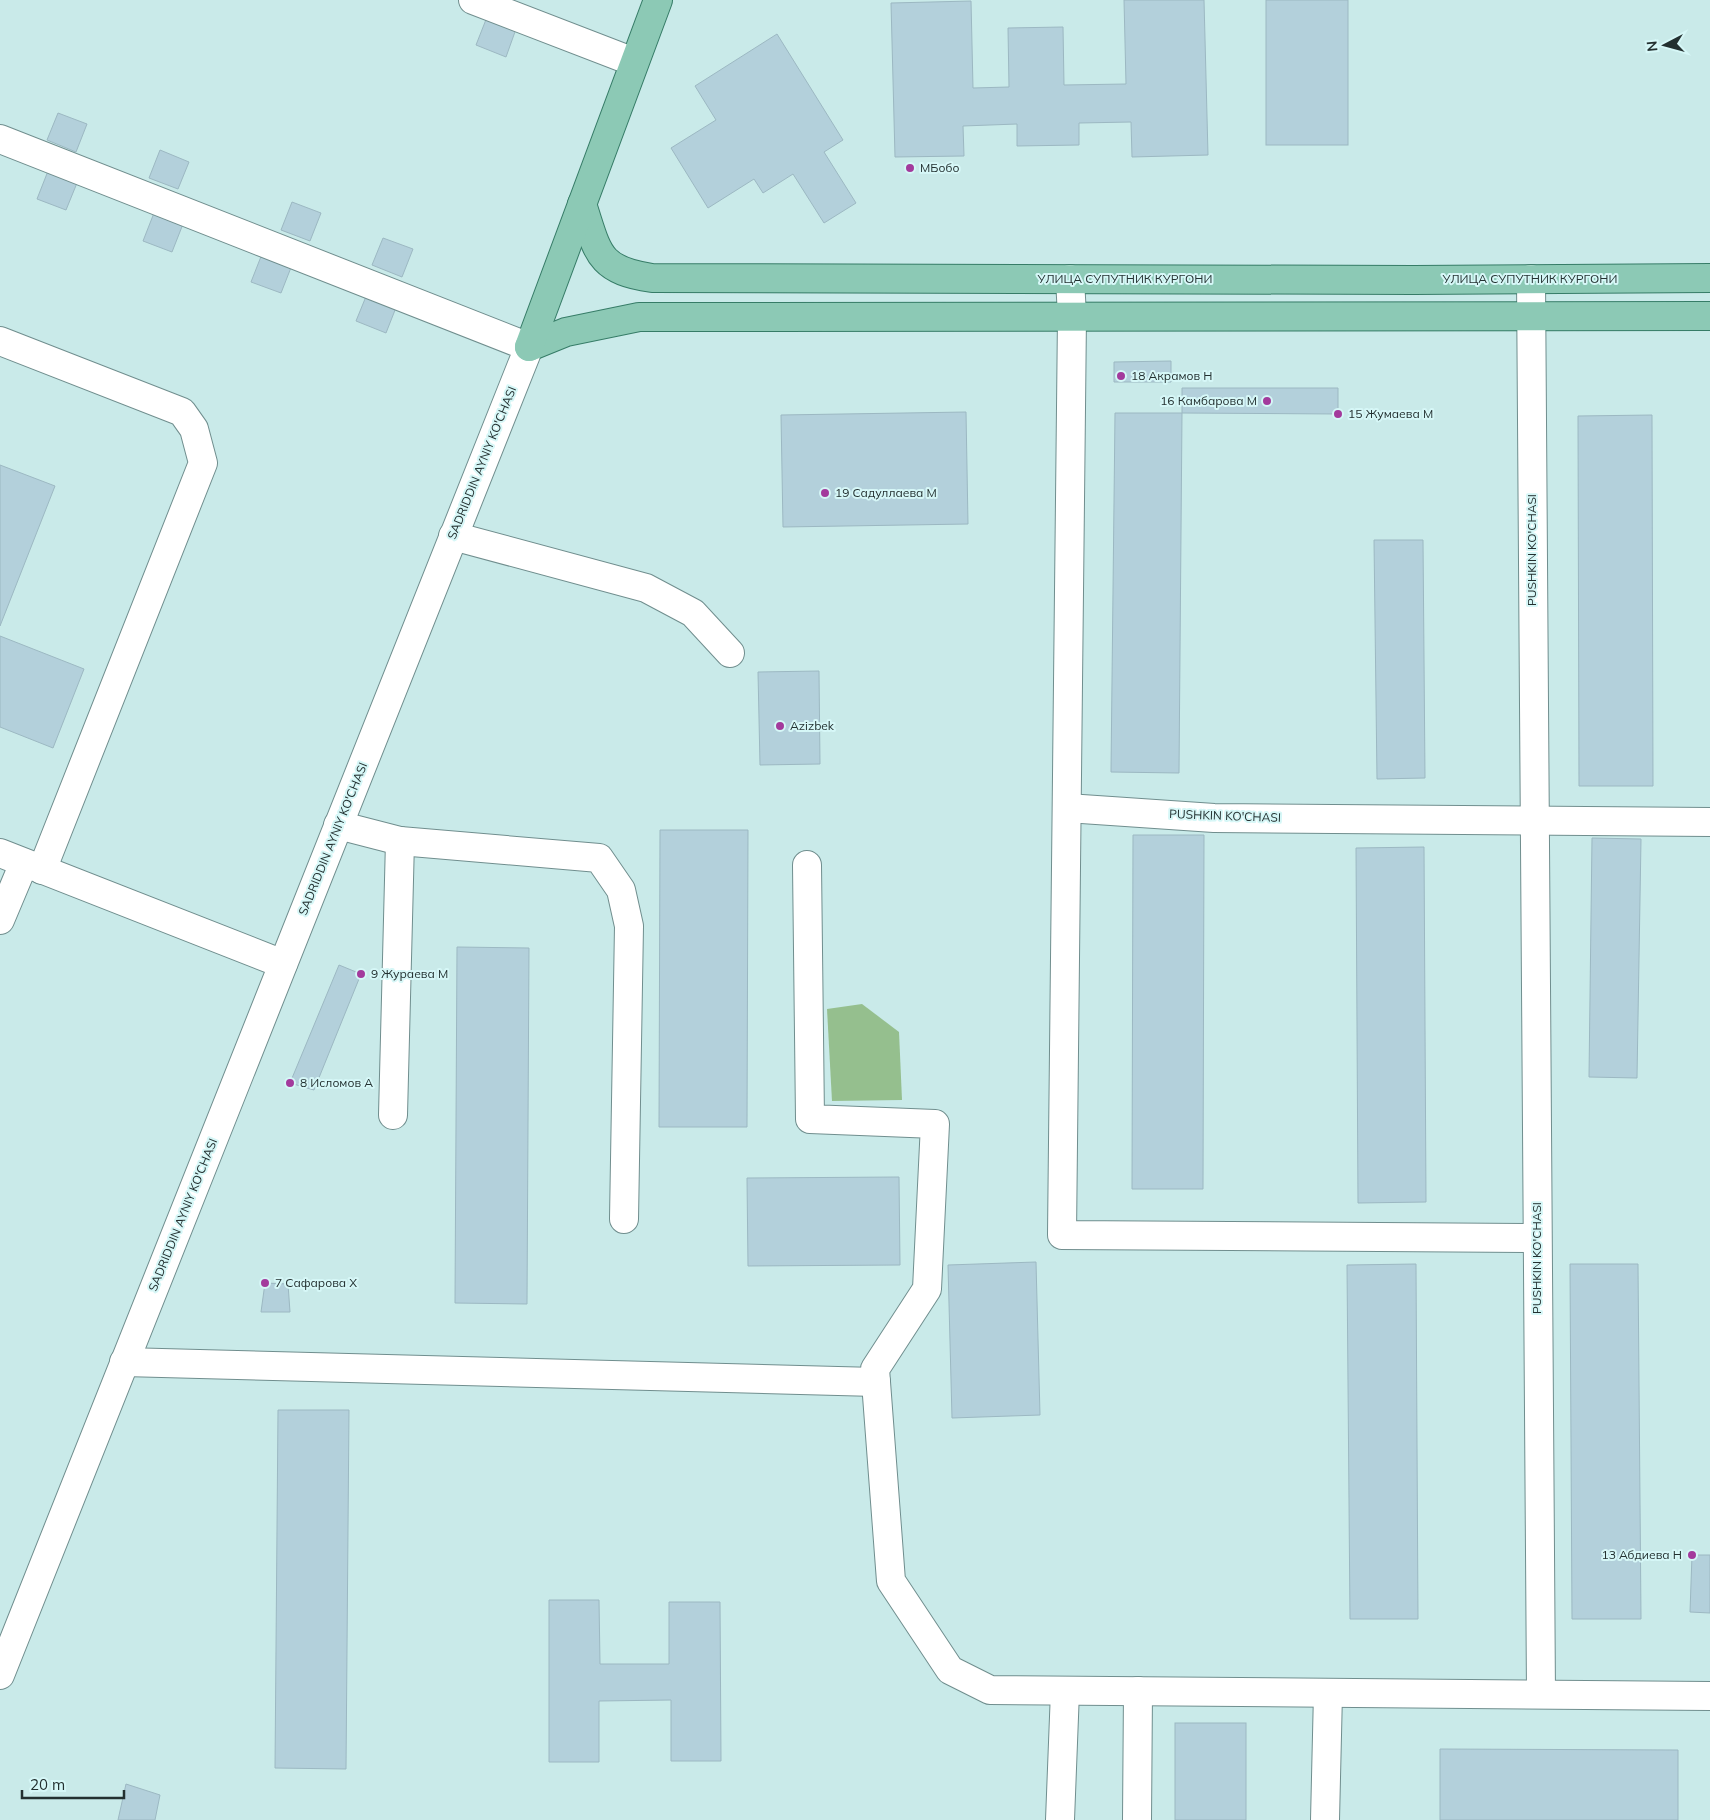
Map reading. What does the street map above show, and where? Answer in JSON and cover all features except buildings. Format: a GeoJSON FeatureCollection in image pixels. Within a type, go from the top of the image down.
{"type":"FeatureCollection","features":[{"type":"Feature","properties":{"kind":"main road","name":"SADRIDDIN AYNIY KO'CHASI"},"geometry":{"type":"LineString","coordinates":[[529,347],[658,0]]}},
{"type":"Feature","properties":{"kind":"main road","name":"УЛИЦА СУПУТНИК КУРГОНИ"},"geometry":{"type":"LineString","coordinates":[[582,204],[598,253],[620,272],[647,277],[1070,279],[1710,278]]}},
{"type":"Feature","properties":{"kind":"main road"},"geometry":{"type":"LineString","coordinates":[[646,317],[647,277]]}},
{"type":"Feature","properties":{"kind":"main road"},"geometry":{"type":"LineString","coordinates":[[529,347],[566,332],[646,317],[1710,316]]}},
{"type":"Feature","properties":{"kind":"street"},"geometry":{"type":"LineString","coordinates":[[473,0],[634,62]]}},
{"type":"Feature","properties":{"kind":"street"},"geometry":{"type":"LineString","coordinates":[[0,139],[529,347]]}},
{"type":"Feature","properties":{"kind":"street"},"geometry":{"type":"LineString","coordinates":[[1070,279],[1072,316],[1062,1234],[1537,1238]]}},
{"type":"Feature","properties":{"kind":"street","name":"PUSHKIN KO'CHASI"},"geometry":{"type":"LineString","coordinates":[[1531,279],[1541,1694]]}},
{"type":"Feature","properties":{"kind":"street"},"geometry":{"type":"LineString","coordinates":[[0,341],[182,412],[194,429],[203,463],[22,862],[0,920]]}},
{"type":"Feature","properties":{"kind":"street","name":"SADRIDDIN AYNIY KO'CHASI"},"geometry":{"type":"LineString","coordinates":[[0,1675],[529,347]]}},
{"type":"Feature","properties":{"kind":"street"},"geometry":{"type":"LineString","coordinates":[[453,536],[646,588],[693,613],[730,652]]}},
{"type":"Feature","properties":{"kind":"street","name":"PUSHKIN KO'CHASI"},"geometry":{"type":"LineString","coordinates":[[1067,808],[1214,818],[1710,822]]}},
{"type":"Feature","properties":{"kind":"street"},"geometry":{"type":"LineString","coordinates":[[338,825],[400,841],[599,858],[621,890],[628,926],[624,1219]]}},
{"type":"Feature","properties":{"kind":"street"},"geometry":{"type":"LineString","coordinates":[[393,1115],[400,841]]}},
{"type":"Feature","properties":{"kind":"street"},"geometry":{"type":"LineString","coordinates":[[22,862],[283,964]]}},
{"type":"Feature","properties":{"kind":"street"},"geometry":{"type":"LineString","coordinates":[[807,865],[810,1119],[935,1124],[927,1289],[875,1369],[891,1581],[950,1670],[990,1690],[1710,1696]]}},
{"type":"Feature","properties":{"kind":"street"},"geometry":{"type":"LineString","coordinates":[[124,1362],[876,1382]]}},
{"type":"Feature","properties":{"kind":"street"},"geometry":{"type":"LineString","coordinates":[[1060,1820],[1065,1691]]}},
{"type":"Feature","properties":{"kind":"street"},"geometry":{"type":"LineString","coordinates":[[1137,1820],[1138,1691]]}},
{"type":"Feature","properties":{"kind":"street"},"geometry":{"type":"LineString","coordinates":[[1325,1820],[1328,1693]]}},
{"type":"Feature","properties":{"kind":"green space"},"geometry":{"type":"Polygon","coordinates":[[[862,1004],[899,1032],[902,1100],[832,1101],[827,1009],[862,1004]]]}},
{"type":"Feature","properties":{"kind":"place","name":"МБобо"},"geometry":{"type":"Point","coordinates":[910,168]}},
{"type":"Feature","properties":{"kind":"place","name":"18 Акрамов Н"},"geometry":{"type":"Point","coordinates":[1121,376]}},
{"type":"Feature","properties":{"kind":"place","name":"16 Камбарова М"},"geometry":{"type":"Point","coordinates":[1267,401]}},
{"type":"Feature","properties":{"kind":"place","name":"15 Жумаева М"},"geometry":{"type":"Point","coordinates":[1338,414]}},
{"type":"Feature","properties":{"kind":"place","name":"19 Садуллаева М"},"geometry":{"type":"Point","coordinates":[825,493]}},
{"type":"Feature","properties":{"kind":"place","name":"Azizbek"},"geometry":{"type":"Point","coordinates":[780,726]}},
{"type":"Feature","properties":{"kind":"place","name":"9 Жураева М"},"geometry":{"type":"Point","coordinates":[361,974]}},
{"type":"Feature","properties":{"kind":"place","name":"8 Исломов А"},"geometry":{"type":"Point","coordinates":[290,1083]}},
{"type":"Feature","properties":{"kind":"place","name":"7 Сафарова Х"},"geometry":{"type":"Point","coordinates":[265,1283]}},
{"type":"Feature","properties":{"kind":"place","name":"13 Абдиева Н"},"geometry":{"type":"Point","coordinates":[1692,1555]}}]}
